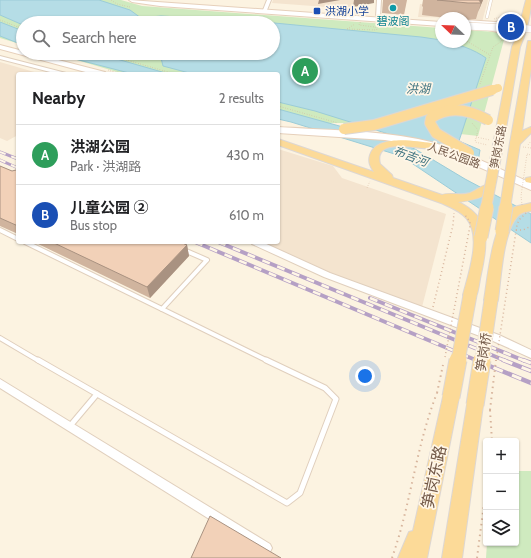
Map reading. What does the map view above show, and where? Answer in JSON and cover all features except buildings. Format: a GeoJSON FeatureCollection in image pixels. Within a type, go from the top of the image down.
{"type":"FeatureCollection","features":[{"type":"Feature","properties":{"kind":"main road","name":"笋岗东路"},"geometry":{"type":"LineString","coordinates":[[470,294],[516,47],[520,38],[529,0]]}},
{"type":"Feature","properties":{"kind":"main road"},"geometry":{"type":"LineString","coordinates":[[516,47],[513,36],[518,17],[527,10]]}},
{"type":"Feature","properties":{"kind":"main road","name":"笋岗东路"},"geometry":{"type":"LineString","coordinates":[[490,300],[531,43]]}},
{"type":"Feature","properties":{"kind":"main road"},"geometry":{"type":"LineString","coordinates":[[344,127],[374,125],[498,88],[511,80]]}},
{"type":"Feature","properties":{"kind":"main road"},"geometry":{"type":"LineString","coordinates":[[524,80],[531,91]]}},
{"type":"Feature","properties":{"kind":"main road"},"geometry":{"type":"LineString","coordinates":[[469,152],[436,133],[430,123],[431,118],[440,112],[453,110],[470,112],[488,120],[499,138]]}},
{"type":"Feature","properties":{"kind":"main road"},"geometry":{"type":"LineString","coordinates":[[515,143],[526,132],[531,130]]}},
{"type":"Feature","properties":{"kind":"main road"},"geometry":{"type":"LineString","coordinates":[[280,143],[412,187],[441,195],[456,198],[474,195],[490,187]]}},
{"type":"Feature","properties":{"kind":"main road"},"geometry":{"type":"LineString","coordinates":[[431,146],[404,143],[391,144],[379,149],[373,159],[377,169],[393,179],[454,203],[466,210],[479,227],[481,237]]}},
{"type":"Feature","properties":{"kind":"main road"},"geometry":{"type":"LineString","coordinates":[[502,232],[513,214],[518,210],[526,208]]}},
{"type":"Feature","properties":{"kind":"main road","name":"笋岗桥"},"geometry":{"type":"LineString","coordinates":[[444,395],[470,294]]}},
{"type":"Feature","properties":{"kind":"main road","name":"笋岗桥"},"geometry":{"type":"LineString","coordinates":[[482,407],[490,300]]}},
{"type":"Feature","properties":{"kind":"main road","name":"笋岗东路"},"geometry":{"type":"LineString","coordinates":[[417,558],[426,516],[444,395]]}},
{"type":"Feature","properties":{"kind":"main road","name":"笋岗东路"},"geometry":{"type":"LineString","coordinates":[[452,558],[482,407]]}},
{"type":"Feature","properties":{"kind":"main road"},"geometry":{"type":"LineString","coordinates":[[408,558],[426,516]]}},
{"type":"Feature","properties":{"kind":"street"},"geometry":{"type":"LineString","coordinates":[[132,0],[160,4],[362,20],[435,24]]}},
{"type":"Feature","properties":{"kind":"street"},"geometry":{"type":"LineString","coordinates":[[146,0],[378,17],[435,23]]}},
{"type":"Feature","properties":{"kind":"street"},"geometry":{"type":"LineString","coordinates":[[265,9],[269,0]]}},
{"type":"Feature","properties":{"kind":"street"},"geometry":{"type":"LineString","coordinates":[[378,17],[379,0]]}},
{"type":"Feature","properties":{"kind":"street"},"geometry":{"type":"LineString","coordinates":[[499,29],[518,17]]}},
{"type":"Feature","properties":{"kind":"street"},"geometry":{"type":"LineString","coordinates":[[471,25],[531,28]]}},
{"type":"Feature","properties":{"kind":"street"},"geometry":{"type":"LineString","coordinates":[[471,26],[499,29],[513,36]]}},
{"type":"Feature","properties":{"kind":"street"},"geometry":{"type":"LineString","coordinates":[[0,47],[16,51]]}},
{"type":"Feature","properties":{"kind":"street"},"geometry":{"type":"LineString","coordinates":[[0,51],[16,55]]}},
{"type":"Feature","properties":{"kind":"street"},"geometry":{"type":"LineString","coordinates":[[0,57],[56,72]]}},
{"type":"Feature","properties":{"kind":"street"},"geometry":{"type":"LineString","coordinates":[[35,60],[81,72]]}},
{"type":"Feature","properties":{"kind":"street"},"geometry":{"type":"LineString","coordinates":[[49,60],[94,72]]}},
{"type":"Feature","properties":{"kind":"street","name":"人民公园路"},"geometry":{"type":"LineString","coordinates":[[280,125],[344,127],[417,137],[443,143],[469,152],[479,161]]}},
{"type":"Feature","properties":{"kind":"street","name":"人民公园路"},"geometry":{"type":"LineString","coordinates":[[280,130],[385,137],[404,140],[431,146],[479,161],[531,182]]}},
{"type":"Feature","properties":{"kind":"street"},"geometry":{"type":"LineString","coordinates":[[259,244],[327,275],[496,338],[531,354]]}},
{"type":"Feature","properties":{"kind":"street"},"geometry":{"type":"LineString","coordinates":[[0,383],[266,548]]}},
{"type":"Feature","properties":{"kind":"lane"},"geometry":{"type":"LineString","coordinates":[[487,17],[491,0]]}},
{"type":"Feature","properties":{"kind":"lane"},"geometry":{"type":"LineString","coordinates":[[0,230],[16,238]]}},
{"type":"Feature","properties":{"kind":"lane"},"geometry":{"type":"LineString","coordinates":[[0,338],[287,503],[300,492],[336,400],[324,388],[29,244]]}},
{"type":"Feature","properties":{"kind":"lane"},"geometry":{"type":"LineString","coordinates":[[162,309],[207,260],[180,248]]}},
{"type":"Feature","properties":{"kind":"lane"},"geometry":{"type":"LineString","coordinates":[[70,426],[97,394]]}},
{"type":"Feature","properties":{"kind":"path"},"geometry":{"type":"LineString","coordinates":[[0,20],[16,26]]}},
{"type":"Feature","properties":{"kind":"path"},"geometry":{"type":"LineString","coordinates":[[355,24],[347,29],[377,30],[374,27],[359,25],[362,20]]}},
{"type":"Feature","properties":{"kind":"path"},"geometry":{"type":"LineString","coordinates":[[479,89],[493,47],[502,41],[500,38],[499,29]]}},
{"type":"Feature","properties":{"kind":"path"},"geometry":{"type":"LineString","coordinates":[[471,44],[490,55]]}},
{"type":"Feature","properties":{"kind":"path"},"geometry":{"type":"LineString","coordinates":[[126,60],[168,72]]}},
{"type":"Feature","properties":{"kind":"path"},"geometry":{"type":"LineString","coordinates":[[280,107],[344,127]]}},
{"type":"Feature","properties":{"kind":"path"},"geometry":{"type":"LineString","coordinates":[[476,137],[475,142],[487,145]]}},
{"type":"Feature","properties":{"kind":"path"},"geometry":{"type":"LineString","coordinates":[[528,145],[531,141]]}},
{"type":"Feature","properties":{"kind":"path"},"geometry":{"type":"LineString","coordinates":[[491,438],[482,407],[500,329],[510,276],[516,230],[519,220],[526,208],[521,196],[527,154],[531,155]]}},
{"type":"Feature","properties":{"kind":"path"},"geometry":{"type":"LineString","coordinates":[[432,314],[453,225],[454,207]]}},
{"type":"Feature","properties":{"kind":"path"},"geometry":{"type":"LineString","coordinates":[[392,558],[402,530],[427,418],[444,395],[458,299],[458,286],[470,226],[470,222],[465,215]]}},
{"type":"Feature","properties":{"kind":"path"},"geometry":{"type":"LineString","coordinates":[[516,230],[523,230],[531,226]]}},
{"type":"Feature","properties":{"kind":"path"},"geometry":{"type":"LineString","coordinates":[[477,558],[483,510]]}},
{"type":"Feature","properties":{"kind":"shaded area"},"geometry":{"type":"Polygon","coordinates":[[[273,0],[370,0],[368,10],[272,3],[273,0]]]}},
{"type":"Feature","properties":{"kind":"shaded area"},"geometry":{"type":"Polygon","coordinates":[[[453,0],[488,0],[482,22],[471,21],[471,12],[435,12],[435,17],[418,17],[420,4],[449,6],[453,0]]]}},
{"type":"Feature","properties":{"kind":"shaded area"},"geometry":{"type":"Polygon","coordinates":[[[0,62],[34,72],[16,72],[16,136],[7,141],[0,138],[0,62]]]}},
{"type":"Feature","properties":{"kind":"shaded area"},"geometry":{"type":"Polygon","coordinates":[[[280,150],[333,166],[342,178],[446,214],[422,307],[302,264],[258,244],[280,244],[280,150]]]}},
{"type":"Feature","properties":{"kind":"green space","name":"洪湖"},"geometry":{"type":"Polygon","coordinates":[[[0,0],[121,0],[142,6],[278,16],[16,16],[16,43],[0,38],[0,0]]]}},
{"type":"Feature","properties":{"kind":"green space","name":"洪湖"},"geometry":{"type":"Polygon","coordinates":[[[280,16],[435,28],[435,48],[471,48],[471,30],[497,32],[505,36],[478,136],[364,123],[324,123],[280,119],[280,72],[117,72],[77,60],[280,60],[280,16]]]}},
{"type":"Feature","properties":{"kind":"green space"},"geometry":{"type":"Polygon","coordinates":[[[519,471],[531,471],[531,558],[486,558],[487,546],[519,546],[519,471]]]}},
{"type":"Feature","properties":{"kind":"water","name":"洪湖"},"geometry":{"type":"Polygon","coordinates":[[[0,0],[99,0],[130,10],[138,16],[16,16],[16,22],[0,15],[0,0]]]}},
{"type":"Feature","properties":{"kind":"water"},"geometry":{"type":"Polygon","coordinates":[[[0,22],[16,28],[16,42],[0,36],[0,22]]]}},
{"type":"Feature","properties":{"kind":"water","name":"洪湖"},"geometry":{"type":"Polygon","coordinates":[[[280,24],[435,39],[435,48],[467,48],[486,58],[459,141],[480,150],[478,162],[315,111],[280,102],[280,72],[186,72],[163,66],[162,60],[280,60],[280,24]]]}},
{"type":"Feature","properties":{"kind":"water"},"geometry":{"type":"Polygon","coordinates":[[[79,60],[120,60],[162,72],[125,72],[79,60]]]}},
{"type":"Feature","properties":{"kind":"water","name":"布吉河"},"geometry":{"type":"Polygon","coordinates":[[[280,110],[390,140],[415,149],[465,179],[531,214],[531,243],[401,156],[280,119],[280,110]]]}},
{"type":"Feature","properties":{"kind":"railway"},"geometry":{"type":"LineString","coordinates":[[0,152],[16,158]]}},
{"type":"Feature","properties":{"kind":"railway"},"geometry":{"type":"LineString","coordinates":[[0,160],[16,167]]}},
{"type":"Feature","properties":{"kind":"railway"},"geometry":{"type":"LineString","coordinates":[[200,244],[478,361]]}},
{"type":"Feature","properties":{"kind":"railway"},"geometry":{"type":"LineString","coordinates":[[223,244],[506,361]]}},
{"type":"Feature","properties":{"kind":"railway"},"geometry":{"type":"LineString","coordinates":[[370,298],[525,361]]}},
{"type":"Feature","properties":{"kind":"railway"},"geometry":{"type":"LineString","coordinates":[[475,360],[531,383]]}},
{"type":"Feature","properties":{"kind":"railway"},"geometry":{"type":"LineString","coordinates":[[503,360],[531,371]]}},
{"type":"Feature","properties":{"kind":"railway"},"geometry":{"type":"LineString","coordinates":[[523,360],[531,363]]}},
{"type":"Feature","properties":{"kind":"place","name":"碧波阁"},"geometry":{"type":"Point","coordinates":[393,8]}},
{"type":"Feature","properties":{"kind":"place","name":"洪湖小学"},"geometry":{"type":"Point","coordinates":[317,11]}},
{"type":"Feature","properties":{"kind":"place","name":"儿童公园 ②"},"geometry":{"type":"Point","coordinates":[511,27]}},
{"type":"Feature","properties":{"kind":"place","name":"洪湖公园"},"geometry":{"type":"Point","coordinates":[305,71]}}]}
